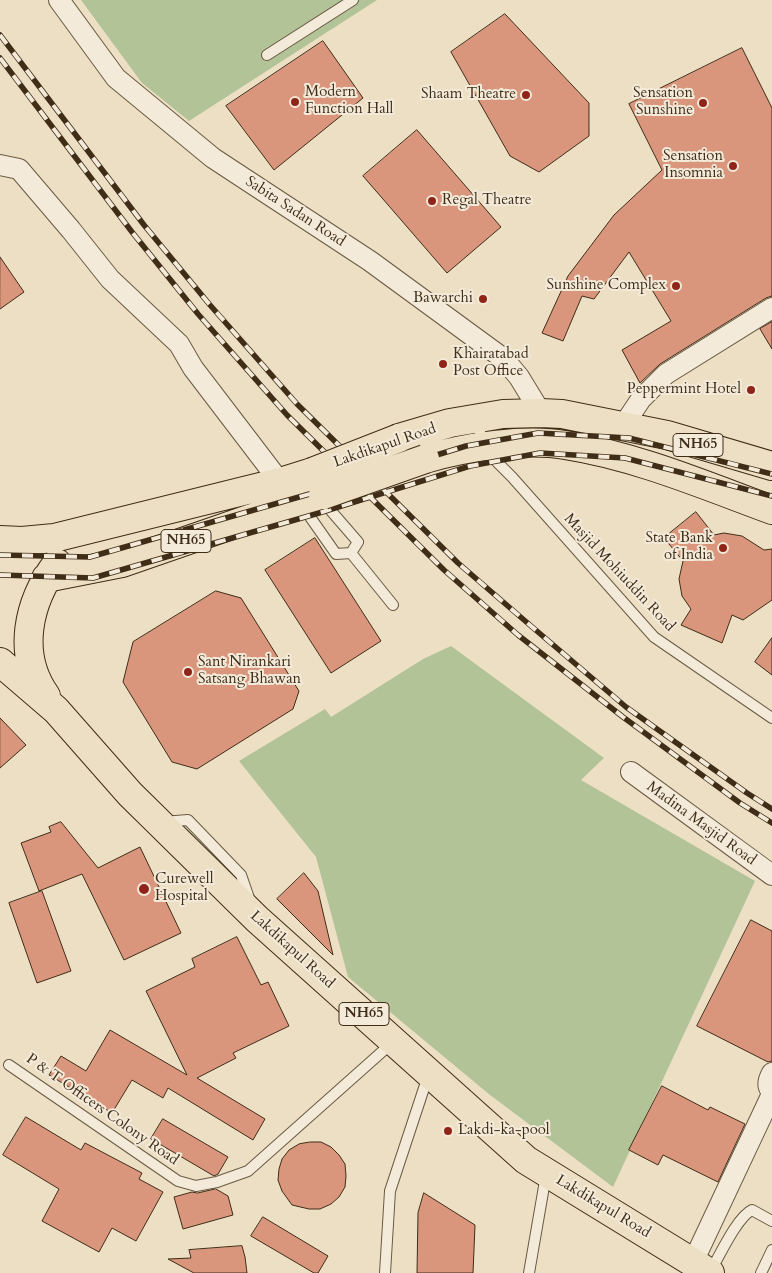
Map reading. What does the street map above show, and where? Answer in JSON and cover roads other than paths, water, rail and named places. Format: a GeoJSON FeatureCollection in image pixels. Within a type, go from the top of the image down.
{"type":"FeatureCollection","features":[{"type":"Feature","properties":{"kind":"highway","name":"Lakdikapul Road"},"geometry":{"type":"LineString","coordinates":[[0,540],[22,541],[54,538],[280,482],[313,492],[399,438],[450,423],[503,414],[541,412],[562,414],[667,436],[772,466]]}},
{"type":"Feature","properties":{"kind":"highway","name":"Lakdikapul Road"},"geometry":{"type":"LineString","coordinates":[[46,578],[122,563],[313,492],[446,453],[528,442],[564,444],[645,464],[772,510]]}},
{"type":"Feature","properties":{"kind":"highway","name":"NH65"},"geometry":{"type":"LineString","coordinates":[[56,710],[37,684],[28,652],[30,617],[46,578],[85,530]]}},
{"type":"Feature","properties":{"kind":"highway","name":"Lakdikapul Road"},"geometry":{"type":"LineString","coordinates":[[0,662],[56,710],[130,794],[257,920],[526,1160],[704,1269]]}},
{"type":"Feature","properties":{"kind":"street","name":"Sabita Sadan Road"},"geometry":{"type":"LineString","coordinates":[[59,0],[116,78],[213,158],[370,261],[504,359],[519,377],[541,412]]}},
{"type":"Feature","properties":{"kind":"street"},"geometry":{"type":"LineString","coordinates":[[0,165],[19,169],[110,279],[178,344],[193,368],[280,482]]}},
{"type":"Feature","properties":{"kind":"street"},"geometry":{"type":"LineString","coordinates":[[623,426],[641,399],[666,374],[772,308]]}},
{"type":"Feature","properties":{"kind":"street","name":"Madina Masjid Road"},"geometry":{"type":"LineString","coordinates":[[631,772],[772,876]]}},
{"type":"Feature","properties":{"kind":"street"},"geometry":{"type":"LineString","coordinates":[[704,1269],[772,1093],[768,1080],[772,1073]]}},
{"type":"Feature","properties":{"kind":"lane"},"geometry":{"type":"LineString","coordinates":[[266,55],[353,0]]}},
{"type":"Feature","properties":{"kind":"lane"},"geometry":{"type":"LineString","coordinates":[[478,418],[482,447]]}},
{"type":"Feature","properties":{"kind":"lane","name":"Masjid Mohiuddin Road"},"geometry":{"type":"LineString","coordinates":[[482,447],[512,477],[654,637],[772,718]]}},
{"type":"Feature","properties":{"kind":"lane"},"geometry":{"type":"LineString","coordinates":[[313,492],[336,554],[351,553]]}},
{"type":"Feature","properties":{"kind":"lane"},"geometry":{"type":"LineString","coordinates":[[313,492],[358,542],[351,553]]}},
{"type":"Feature","properties":{"kind":"lane"},"geometry":{"type":"LineString","coordinates":[[351,553],[393,605]]}},
{"type":"Feature","properties":{"kind":"lane","name":"P & T Officers Colony Road"},"geometry":{"type":"LineString","coordinates":[[9,1065],[178,1181],[196,1186],[217,1182],[248,1171],[394,1041]]}},
{"type":"Feature","properties":{"kind":"lane"},"geometry":{"type":"LineString","coordinates":[[385,1273],[390,1191],[429,1073]]}},
{"type":"Feature","properties":{"kind":"lane"},"geometry":{"type":"LineString","coordinates":[[529,1273],[547,1173]]}},
{"type":"Feature","properties":{"kind":"lane"},"geometry":{"type":"LineString","coordinates":[[704,1269],[746,1213],[752,1210],[772,1221]]}},
{"type":"Feature","properties":{"kind":"lane"},"geometry":{"type":"LineString","coordinates":[[761,1273],[772,1250]]}},
{"type":"Feature","properties":{"kind":"railway"},"geometry":{"type":"LineString","coordinates":[[0,35],[144,225],[210,305],[297,404],[458,563],[531,626],[626,707],[772,809]]}},
{"type":"Feature","properties":{"kind":"railway"},"geometry":{"type":"LineString","coordinates":[[0,58],[132,232],[198,314],[287,415],[444,570],[518,635],[623,717],[740,803],[772,823]]}},
{"type":"Feature","properties":{"kind":"railway"},"geometry":{"type":"LineString","coordinates":[[0,555],[90,557],[313,493],[466,446],[538,433],[629,438],[772,474]]}},
{"type":"Feature","properties":{"kind":"railway"},"geometry":{"type":"LineString","coordinates":[[0,575],[93,578],[319,513],[470,466],[540,453],[625,458],[772,496]]}},
{"type":"Feature","properties":{"kind":"place","name":"Shaam Theatre"},"geometry":{"type":"Point","coordinates":[526,95]}},
{"type":"Feature","properties":{"kind":"place","name":"Modern Function Hall"},"geometry":{"type":"Point","coordinates":[295,102]}},
{"type":"Feature","properties":{"kind":"place","name":"Sensation Sunshine"},"geometry":{"type":"Point","coordinates":[703,103]}},
{"type":"Feature","properties":{"kind":"place","name":"Sensation Insomnia"},"geometry":{"type":"Point","coordinates":[733,166]}},
{"type":"Feature","properties":{"kind":"place","name":"Regal Theatre"},"geometry":{"type":"Point","coordinates":[432,201]}},
{"type":"Feature","properties":{"kind":"place","name":"Sunshine Complex"},"geometry":{"type":"Point","coordinates":[676,286]}},
{"type":"Feature","properties":{"kind":"place","name":"Bawarchi"},"geometry":{"type":"Point","coordinates":[483,299]}},
{"type":"Feature","properties":{"kind":"place","name":"Khairatabad Post Office"},"geometry":{"type":"Point","coordinates":[443,364]}},
{"type":"Feature","properties":{"kind":"place","name":"Peppermint Hotel"},"geometry":{"type":"Point","coordinates":[751,390]}},
{"type":"Feature","properties":{"kind":"place","name":"State Bank of India"},"geometry":{"type":"Point","coordinates":[723,548]}},
{"type":"Feature","properties":{"kind":"place","name":"Sant Nirankari Satsang Bhawan"},"geometry":{"type":"Point","coordinates":[188,672]}},
{"type":"Feature","properties":{"kind":"place","name":"Curewell Hospital"},"geometry":{"type":"Point","coordinates":[144,889]}},
{"type":"Feature","properties":{"kind":"place","name":"Lakdi-ka-pool"},"geometry":{"type":"Point","coordinates":[448,1131]}}]}
